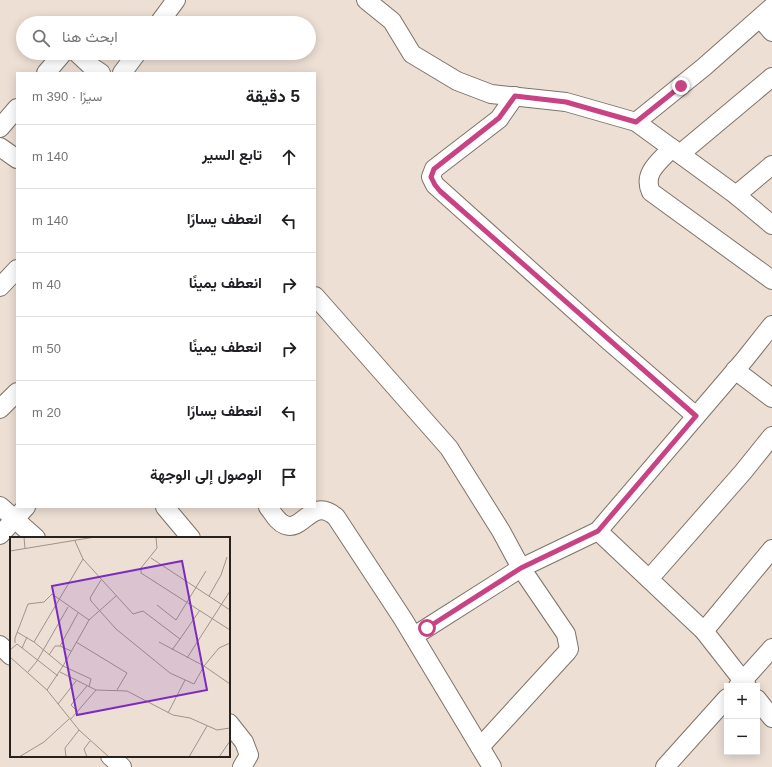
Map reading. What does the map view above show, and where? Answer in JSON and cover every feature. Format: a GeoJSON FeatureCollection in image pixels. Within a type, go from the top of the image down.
{"type":"FeatureCollection","features":[{"type":"Feature","properties":{"kind":"street"},"geometry":{"type":"LineString","coordinates":[[164,16],[176,0]]}},
{"type":"Feature","properties":{"kind":"street"},"geometry":{"type":"LineString","coordinates":[[366,0],[392,21],[412,54],[457,81],[491,94],[566,102],[636,122],[736,195],[772,225]]}},
{"type":"Feature","properties":{"kind":"street"},"geometry":{"type":"LineString","coordinates":[[636,122],[704,67],[766,12],[772,32]]}},
{"type":"Feature","properties":{"kind":"street"},"geometry":{"type":"LineString","coordinates":[[47,72],[57,60]]}},
{"type":"Feature","properties":{"kind":"street"},"geometry":{"type":"LineString","coordinates":[[84,60],[100,72]]}},
{"type":"Feature","properties":{"kind":"street"},"geometry":{"type":"LineString","coordinates":[[123,72],[131,60]]}},
{"type":"Feature","properties":{"kind":"street"},"geometry":{"type":"LineString","coordinates":[[772,77],[653,169],[648,178],[651,192],[772,280]]}},
{"type":"Feature","properties":{"kind":"street"},"geometry":{"type":"LineString","coordinates":[[515,96],[499,118],[434,169],[431,177],[435,185],[609,341],[696,416]]}},
{"type":"Feature","properties":{"kind":"street"},"geometry":{"type":"LineString","coordinates":[[0,128],[16,109]]}},
{"type":"Feature","properties":{"kind":"street"},"geometry":{"type":"LineString","coordinates":[[0,147],[16,158]]}},
{"type":"Feature","properties":{"kind":"street"},"geometry":{"type":"LineString","coordinates":[[736,195],[772,165]]}},
{"type":"Feature","properties":{"kind":"street"},"geometry":{"type":"LineString","coordinates":[[0,287],[16,270]]}},
{"type":"Feature","properties":{"kind":"street"},"geometry":{"type":"LineString","coordinates":[[316,297],[449,448],[474,486],[521,568],[566,634],[569,649],[480,747]]}},
{"type":"Feature","properties":{"kind":"street"},"geometry":{"type":"LineString","coordinates":[[414,636],[521,568],[598,531],[772,325]]}},
{"type":"Feature","properties":{"kind":"street"},"geometry":{"type":"LineString","coordinates":[[735,370],[772,398]]}},
{"type":"Feature","properties":{"kind":"street"},"geometry":{"type":"LineString","coordinates":[[0,409],[16,393]]}},
{"type":"Feature","properties":{"kind":"street"},"geometry":{"type":"LineString","coordinates":[[649,579],[743,472],[772,436]]}},
{"type":"Feature","properties":{"kind":"street"},"geometry":{"type":"LineString","coordinates":[[0,506],[20,513],[35,537]]}},
{"type":"Feature","properties":{"kind":"street"},"geometry":{"type":"LineString","coordinates":[[167,508],[190,537]]}},
{"type":"Feature","properties":{"kind":"street"},"geometry":{"type":"LineString","coordinates":[[269,508],[278,520],[286,526],[296,524],[316,511],[323,510],[330,512],[336,517],[414,636],[492,767]]}},
{"type":"Feature","properties":{"kind":"street"},"geometry":{"type":"LineString","coordinates":[[0,535],[20,513]]}},
{"type":"Feature","properties":{"kind":"street"},"geometry":{"type":"LineString","coordinates":[[598,531],[704,631],[741,683]]}},
{"type":"Feature","properties":{"kind":"street"},"geometry":{"type":"LineString","coordinates":[[704,631],[772,549]]}},
{"type":"Feature","properties":{"kind":"street"},"geometry":{"type":"LineString","coordinates":[[0,645],[10,655]]}},
{"type":"Feature","properties":{"kind":"street"},"geometry":{"type":"LineString","coordinates":[[743,683],[772,648]]}},
{"type":"Feature","properties":{"kind":"street"},"geometry":{"type":"LineString","coordinates":[[665,767],[724,701]]}},
{"type":"Feature","properties":{"kind":"street"},"geometry":{"type":"LineString","coordinates":[[760,703],[772,718]]}},
{"type":"Feature","properties":{"kind":"street"},"geometry":{"type":"LineString","coordinates":[[230,724],[244,742],[249,755],[242,767]]}},
{"type":"Feature","properties":{"kind":"street"},"geometry":{"type":"LineString","coordinates":[[111,757],[122,767]]}},
{"type":"Feature","properties":{"kind":"route"},"geometry":{"type":"LineString","coordinates":[[427,628],[521,568],[598,531],[696,416],[440,191],[431,177],[434,169],[499,118],[515,96],[566,102],[636,122],[681,86]]}}]}
